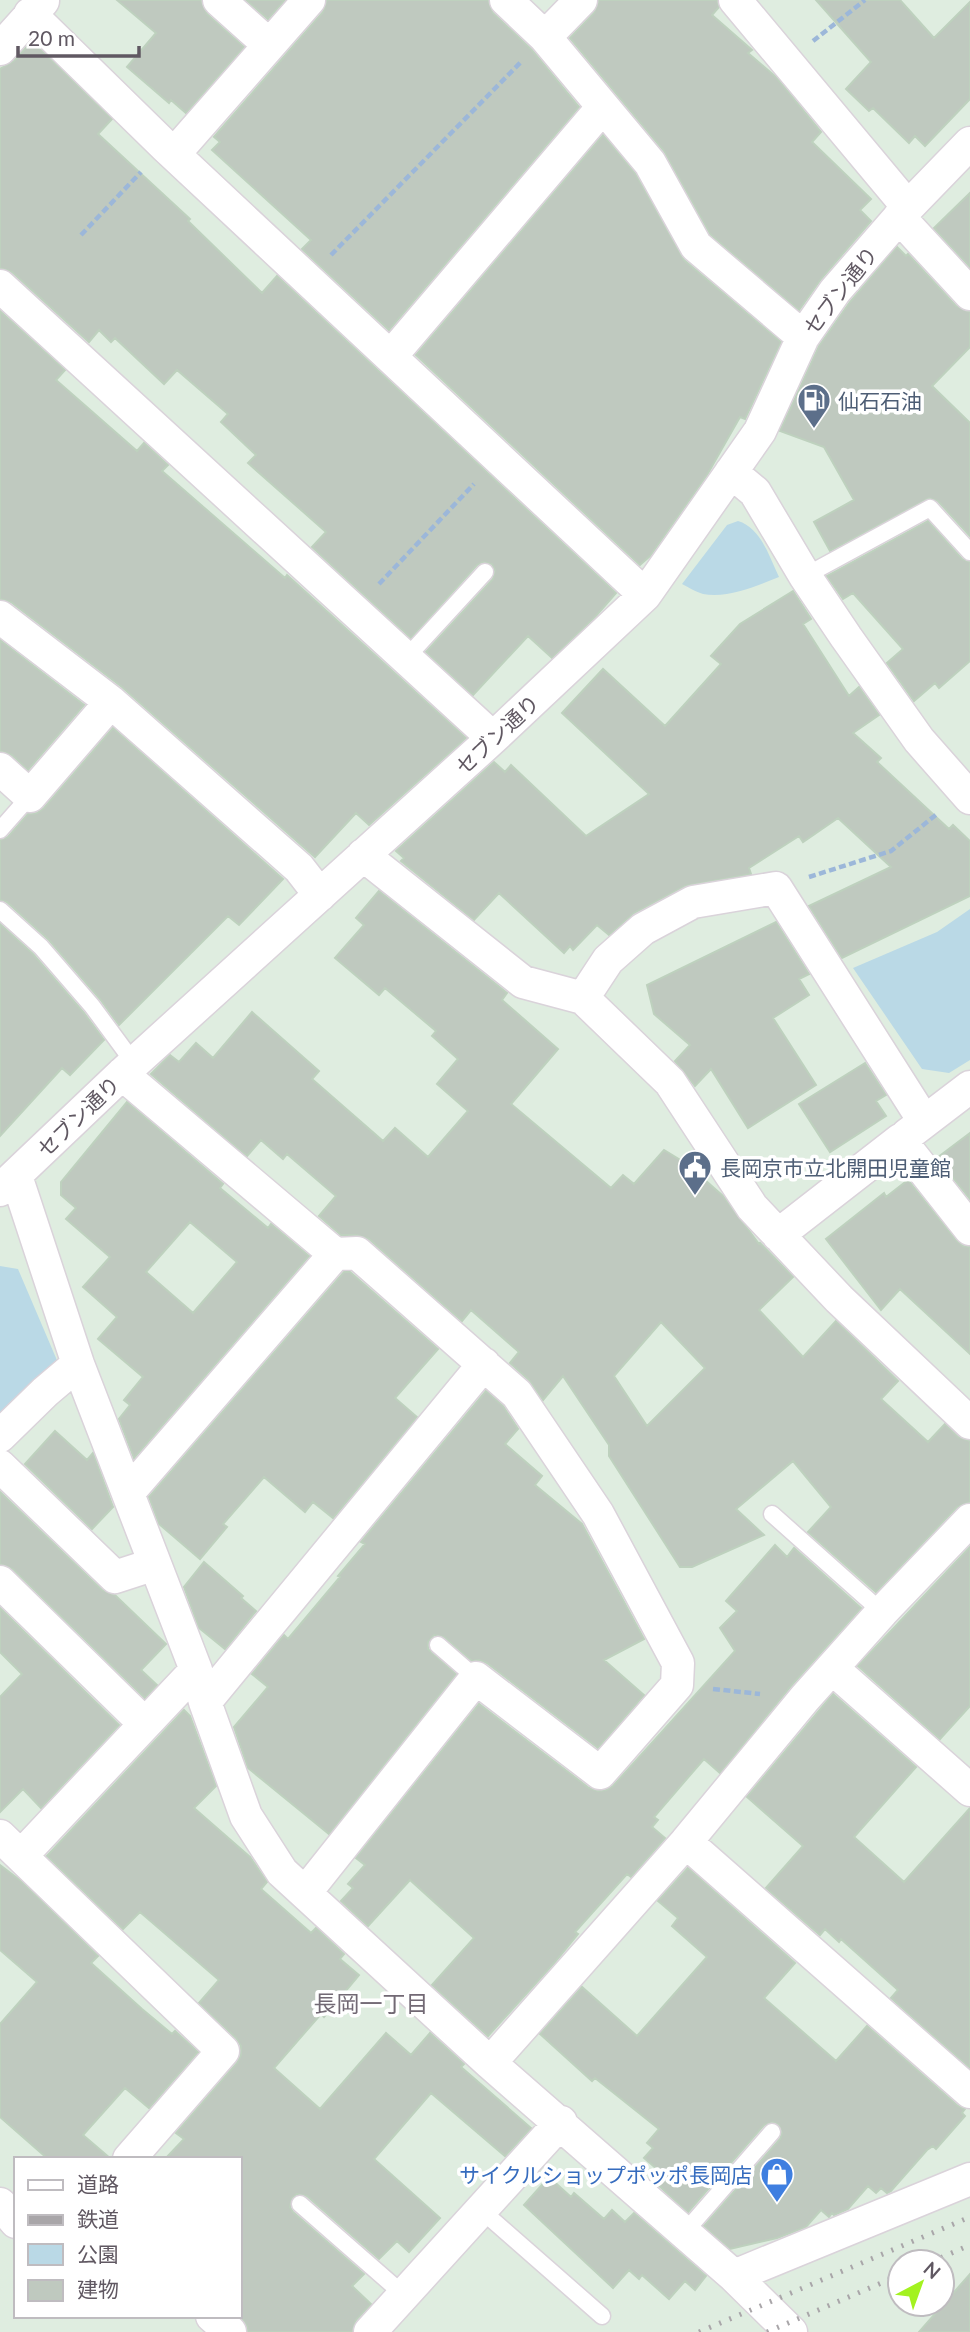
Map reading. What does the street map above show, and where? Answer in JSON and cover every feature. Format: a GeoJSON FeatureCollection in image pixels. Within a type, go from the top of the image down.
{"type":"FeatureCollection","features":[{"type":"Feature","properties":{"kind":"street"},"geometry":{"type":"LineString","coordinates":[[219,0],[269,45]]}},
{"type":"Feature","properties":{"kind":"street"},"geometry":{"type":"LineString","coordinates":[[170,150],[309,0]]}},
{"type":"Feature","properties":{"kind":"street"},"geometry":{"type":"LineString","coordinates":[[506,0],[545,37],[650,163],[696,246],[803,337]]}},
{"type":"Feature","properties":{"kind":"street"},"geometry":{"type":"LineString","coordinates":[[545,37],[581,0]]}},
{"type":"Feature","properties":{"kind":"street"},"geometry":{"type":"LineString","coordinates":[[735,0],[970,294]]}},
{"type":"Feature","properties":{"kind":"street"},"geometry":{"type":"LineString","coordinates":[[0,50],[37,7],[170,150],[645,595]]}},
{"type":"Feature","properties":{"kind":"street"},"geometry":{"type":"LineString","coordinates":[[391,356],[602,108]]}},
{"type":"Feature","properties":{"kind":"street","name":"セブン通り"},"geometry":{"type":"LineString","coordinates":[[8,1183],[128,1068],[493,738],[645,595],[760,431],[803,337],[835,291],[904,212],[970,143]]}},
{"type":"Feature","properties":{"kind":"street"},"geometry":{"type":"LineString","coordinates":[[0,286],[493,738]]}},
{"type":"Feature","properties":{"kind":"street"},"geometry":{"type":"LineString","coordinates":[[731,472],[755,492],[805,576],[846,637],[919,740],[967,794]]}},
{"type":"Feature","properties":{"kind":"street"},"geometry":{"type":"LineString","coordinates":[[0,617],[111,702],[299,868],[320,895]]}},
{"type":"Feature","properties":{"kind":"street"},"geometry":{"type":"LineString","coordinates":[[0,769],[30,796],[111,702]]}},
{"type":"Feature","properties":{"kind":"street"},"geometry":{"type":"LineString","coordinates":[[363,855],[523,982],[583,998],[670,1082],[752,1207],[839,1299],[970,1423]]}},
{"type":"Feature","properties":{"kind":"street"},"geometry":{"type":"LineString","coordinates":[[583,998],[608,960],[643,929],[693,902],[776,888],[970,1229]]}},
{"type":"Feature","properties":{"kind":"street"},"geometry":{"type":"LineString","coordinates":[[128,1068],[335,1254],[357,1254],[517,1394],[598,1514],[678,1664],[677,1685],[600,1773],[476,1678],[305,1893]]}},
{"type":"Feature","properties":{"kind":"street"},"geometry":{"type":"LineString","coordinates":[[778,1235],[970,1087]]}},
{"type":"Feature","properties":{"kind":"street"},"geometry":{"type":"LineString","coordinates":[[8,1183],[196,1670],[246,1816],[282,1872],[490,2063],[561,2122],[734,2276],[791,2332]]}},
{"type":"Feature","properties":{"kind":"street"},"geometry":{"type":"LineString","coordinates":[[128,1493],[335,1254]]}},
{"type":"Feature","properties":{"kind":"street"},"geometry":{"type":"LineString","coordinates":[[0,1436],[78,1364]]}},
{"type":"Feature","properties":{"kind":"street"},"geometry":{"type":"LineString","coordinates":[[205,1702],[484,1364]]}},
{"type":"Feature","properties":{"kind":"street"},"geometry":{"type":"LineString","coordinates":[[0,1465],[115,1577],[155,1564]]}},
{"type":"Feature","properties":{"kind":"street"},"geometry":{"type":"LineString","coordinates":[[490,2063],[686,1842],[882,1612],[968,1527]]}},
{"type":"Feature","properties":{"kind":"street"},"geometry":{"type":"LineString","coordinates":[[0,1582],[145,1724]]}},
{"type":"Feature","properties":{"kind":"street"},"geometry":{"type":"LineString","coordinates":[[832,1669],[970,1790]]}},
{"type":"Feature","properties":{"kind":"street"},"geometry":{"type":"LineString","coordinates":[[132,2157],[223,2051],[11,1846],[145,1724],[196,1670]]}},
{"type":"Feature","properties":{"kind":"street"},"geometry":{"type":"LineString","coordinates":[[686,1842],[970,2092]]}},
{"type":"Feature","properties":{"kind":"street"},"geometry":{"type":"LineString","coordinates":[[370,2332],[561,2122]]}},
{"type":"Feature","properties":{"kind":"street"},"geometry":{"type":"LineString","coordinates":[[734,2276],[970,2179]]}},
{"type":"Feature","properties":{"kind":"street"},"geometry":{"type":"LineString","coordinates":[[0,2204],[14,2220]]}},
{"type":"Feature","properties":{"kind":"street"},"geometry":{"type":"LineString","coordinates":[[214,2318],[230,2332]]}},
{"type":"Feature","properties":{"kind":"lane"},"geometry":{"type":"LineString","coordinates":[[805,576],[930,508],[970,552]]}},
{"type":"Feature","properties":{"kind":"lane"},"geometry":{"type":"LineString","coordinates":[[407,658],[485,572]]}},
{"type":"Feature","properties":{"kind":"lane"},"geometry":{"type":"LineString","coordinates":[[0,830],[30,796]]}},
{"type":"Feature","properties":{"kind":"lane"},"geometry":{"type":"LineString","coordinates":[[0,910],[41,947],[92,1006],[128,1068]]}},
{"type":"Feature","properties":{"kind":"lane"},"geometry":{"type":"LineString","coordinates":[[772,1514],[882,1612]]}},
{"type":"Feature","properties":{"kind":"lane"},"geometry":{"type":"LineString","coordinates":[[438,1645],[476,1678]]}},
{"type":"Feature","properties":{"kind":"lane"},"geometry":{"type":"LineString","coordinates":[[684,2233],[772,2132]]}},
{"type":"Feature","properties":{"kind":"lane"},"geometry":{"type":"LineString","coordinates":[[300,2204],[404,2295]]}},
{"type":"Feature","properties":{"kind":"lane"},"geometry":{"type":"LineString","coordinates":[[481,2210],[602,2316]]}},
{"type":"Feature","properties":{"kind":"path"},"geometry":{"type":"LineString","coordinates":[[787,62],[865,0]]}},
{"type":"Feature","properties":{"kind":"path"},"geometry":{"type":"LineString","coordinates":[[309,279],[545,37]]}},
{"type":"Feature","properties":{"kind":"path"},"geometry":{"type":"LineString","coordinates":[[81,235],[170,150]]}},
{"type":"Feature","properties":{"kind":"path"},"geometry":{"type":"LineString","coordinates":[[354,610],[500,457]]}},
{"type":"Feature","properties":{"kind":"path"},"geometry":{"type":"LineString","coordinates":[[776,888],[891,851],[967,794]]}},
{"type":"Feature","properties":{"kind":"path"},"geometry":{"type":"LineString","coordinates":[[677,1685],[806,1698]]}},
{"type":"Feature","properties":{"kind":"green space"},"geometry":{"type":"Polygon","coordinates":[[[738,521],[758,536],[779,577],[742,591],[722,595],[703,594],[682,584],[727,525],[738,521]]]}},
{"type":"Feature","properties":{"kind":"green space"},"geometry":{"type":"Polygon","coordinates":[[[970,909],[970,1060],[949,1073],[922,1069],[853,968],[937,932],[970,909]]]}},
{"type":"Feature","properties":{"kind":"green space"},"geometry":{"type":"Polygon","coordinates":[[[0,1266],[18,1269],[59,1365],[0,1420],[0,1266]]]}},
{"type":"Feature","properties":{"kind":"building"},"geometry":{"type":"Polygon","coordinates":[[[117,0],[201,0],[207,14],[244,47],[186,113],[171,100],[169,103],[127,67],[156,33],[117,0]]]}},
{"type":"Feature","properties":{"kind":"building"},"geometry":{"type":"Polygon","coordinates":[[[246,0],[285,0],[268,19],[246,0]]]}},
{"type":"Feature","properties":{"kind":"building"},"geometry":{"type":"Polygon","coordinates":[[[327,0],[488,0],[493,13],[532,50],[579,107],[389,330],[302,249],[311,240],[212,150],[220,142],[214,137],[323,12],[327,0]]]}},
{"type":"Feature","properties":{"kind":"building"},"geometry":{"type":"Polygon","coordinates":[[[599,0],[717,0],[719,7],[712,15],[752,50],[748,53],[776,77],[821,132],[812,142],[871,199],[860,210],[871,221],[821,279],[799,310],[710,234],[664,151],[570,38],[594,13],[599,0]]]}},
{"type":"Feature","properties":{"kind":"building"},"geometry":{"type":"Polygon","coordinates":[[[816,0],[900,0],[934,38],[970,2],[970,99],[925,146],[915,136],[909,143],[873,108],[869,111],[846,89],[871,62],[816,0]]]}},
{"type":"Feature","properties":{"kind":"building"},"geometry":{"type":"Polygon","coordinates":[[[32,41],[112,119],[98,134],[190,219],[188,221],[262,293],[277,276],[616,593],[552,658],[528,636],[473,695],[426,652],[493,579],[495,570],[492,564],[483,562],[477,565],[411,638],[312,547],[326,532],[248,463],[256,455],[221,422],[228,414],[177,370],[164,384],[115,338],[111,342],[99,330],[89,342],[12,272],[0,268],[0,69],[14,61],[32,41]]]}},
{"type":"Feature","properties":{"kind":"building"},"geometry":{"type":"Polygon","coordinates":[[[603,135],[635,173],[684,260],[781,342],[745,419],[740,417],[707,475],[650,556],[640,565],[416,355],[603,135]]]}},
{"type":"Feature","properties":{"kind":"building"},"geometry":{"type":"Polygon","coordinates":[[[970,193],[970,267],[934,228],[970,193]]]}},
{"type":"Feature","properties":{"kind":"building"},"geometry":{"type":"Polygon","coordinates":[[[897,247],[906,256],[908,254],[956,306],[970,312],[970,347],[932,386],[970,423],[970,536],[938,501],[929,498],[830,551],[814,522],[854,500],[824,447],[780,431],[819,346],[850,302],[897,247]]]}},
{"type":"Feature","properties":{"kind":"building"},"geometry":{"type":"Polygon","coordinates":[[[0,311],[65,370],[56,380],[137,451],[144,443],[168,465],[162,471],[285,578],[287,575],[466,738],[369,825],[356,813],[315,857],[122,687],[11,602],[0,599],[0,311]]]}},
{"type":"Feature","properties":{"kind":"building"},"geometry":{"type":"Polygon","coordinates":[[[928,521],[962,559],[970,562],[970,661],[939,688],[935,683],[914,701],[887,663],[903,649],[853,593],[843,599],[827,576],[928,521]]]}},
{"type":"Feature","properties":{"kind":"building"},"geometry":{"type":"Polygon","coordinates":[[[793,591],[811,619],[803,624],[849,696],[859,687],[879,715],[853,733],[881,758],[877,762],[949,829],[953,825],[970,841],[970,896],[842,958],[809,906],[891,867],[838,818],[803,842],[799,836],[749,868],[751,874],[685,886],[634,913],[609,935],[597,925],[573,950],[570,946],[564,953],[499,893],[474,920],[401,861],[404,858],[396,851],[494,762],[505,772],[511,765],[586,836],[649,794],[562,713],[603,669],[665,726],[721,664],[711,656],[740,624],[793,591]]]}},
{"type":"Feature","properties":{"kind":"building"},"geometry":{"type":"Polygon","coordinates":[[[0,640],[84,705],[28,770],[12,755],[0,751],[0,640]]]}},
{"type":"Feature","properties":{"kind":"building"},"geometry":{"type":"Polygon","coordinates":[[[113,728],[283,879],[239,925],[228,916],[119,1025],[49,940],[7,902],[0,900],[0,840],[8,837],[28,814],[37,813],[44,808],[113,728]]]}},
{"type":"Feature","properties":{"kind":"building"},"geometry":{"type":"Polygon","coordinates":[[[379,891],[507,993],[502,1000],[558,1049],[511,1104],[611,1188],[623,1175],[634,1184],[664,1150],[687,1164],[723,1196],[759,1244],[793,1277],[759,1310],[803,1357],[836,1321],[898,1381],[881,1399],[928,1442],[945,1424],[958,1437],[970,1441],[970,1502],[957,1507],[876,1592],[808,1532],[831,1507],[793,1461],[736,1509],[764,1535],[692,1567],[680,1567],[609,1456],[609,1445],[563,1376],[543,1400],[529,1380],[510,1363],[519,1352],[471,1310],[462,1321],[369,1239],[356,1235],[341,1235],[319,1216],[336,1196],[287,1154],[283,1159],[261,1140],[247,1156],[151,1074],[170,1055],[179,1062],[196,1043],[213,1058],[252,1012],[319,1071],[312,1079],[383,1141],[395,1128],[428,1157],[468,1111],[437,1084],[458,1059],[432,1036],[436,1031],[385,988],[379,995],[335,958],[364,925],[356,918],[379,891]],[[661,1322],[614,1376],[647,1426],[705,1368],[661,1322]]]}},
{"type":"Feature","properties":{"kind":"building"},"geometry":{"type":"Polygon","coordinates":[[[776,922],[809,974],[799,979],[809,995],[773,1018],[816,1085],[748,1128],[711,1069],[695,1086],[675,1061],[690,1045],[654,1014],[647,985],[776,922]]]}},
{"type":"Feature","properties":{"kind":"building"},"geometry":{"type":"Polygon","coordinates":[[[0,924],[33,954],[104,1040],[70,1075],[62,1068],[0,1136],[0,924]]]}},
{"type":"Feature","properties":{"kind":"building"},"geometry":{"type":"Polygon","coordinates":[[[865,1063],[886,1095],[876,1101],[886,1116],[830,1152],[799,1104],[865,1063]]]}},
{"type":"Feature","properties":{"kind":"building"},"geometry":{"type":"Polygon","coordinates":[[[127,1102],[223,1184],[220,1188],[268,1228],[271,1224],[309,1256],[134,1458],[119,1419],[130,1405],[124,1400],[143,1377],[98,1339],[117,1317],[83,1287],[110,1257],[66,1219],[76,1208],[61,1195],[61,1182],[127,1102]],[[190,1222],[146,1272],[193,1313],[237,1262],[190,1222]]]}},
{"type":"Feature","properties":{"kind":"building"},"geometry":{"type":"Polygon","coordinates":[[[970,1133],[970,1199],[937,1158],[970,1133]]]}},
{"type":"Feature","properties":{"kind":"building"},"geometry":{"type":"Polygon","coordinates":[[[908,1180],[956,1240],[963,1246],[970,1247],[970,1354],[900,1289],[881,1310],[826,1239],[884,1193],[886,1197],[908,1180]]]}},
{"type":"Feature","properties":{"kind":"building"},"geometry":{"type":"Polygon","coordinates":[[[344,1272],[350,1272],[438,1349],[395,1398],[417,1417],[333,1518],[313,1502],[305,1512],[264,1477],[223,1524],[227,1527],[200,1559],[159,1524],[149,1497],[344,1272]]]}},
{"type":"Feature","properties":{"kind":"building"},"geometry":{"type":"Polygon","coordinates":[[[486,1391],[503,1406],[518,1429],[505,1444],[542,1476],[535,1485],[582,1524],[644,1639],[604,1660],[644,1695],[598,1748],[487,1663],[472,1661],[444,1637],[434,1635],[428,1642],[428,1649],[456,1674],[329,1834],[248,1768],[234,1727],[268,1687],[252,1674],[284,1635],[288,1639],[340,1577],[338,1576],[365,1544],[361,1542],[486,1391]]]}},
{"type":"Feature","properties":{"kind":"building"},"geometry":{"type":"Polygon","coordinates":[[[55,1431],[87,1460],[93,1453],[113,1507],[92,1529],[25,1464],[55,1431]]]}},
{"type":"Feature","properties":{"kind":"building"},"geometry":{"type":"Polygon","coordinates":[[[0,1492],[102,1590],[115,1595],[166,1644],[141,1670],[157,1685],[145,1698],[13,1569],[0,1564],[0,1492]]]}},
{"type":"Feature","properties":{"kind":"building"},"geometry":{"type":"Polygon","coordinates":[[[775,1545],[787,1557],[794,1548],[861,1608],[791,1686],[720,1773],[704,1759],[654,1817],[658,1820],[652,1827],[665,1838],[631,1877],[627,1874],[575,1932],[578,1934],[555,1962],[488,2036],[432,1985],[474,1938],[410,1880],[368,1926],[341,1901],[353,1888],[348,1884],[365,1865],[356,1858],[479,1704],[589,1788],[598,1791],[613,1786],[735,1651],[720,1628],[737,1611],[726,1601],[775,1545]]]}},
{"type":"Feature","properties":{"kind":"building"},"geometry":{"type":"Polygon","coordinates":[[[970,1547],[970,1706],[940,1739],[858,1666],[970,1547]]]}},
{"type":"Feature","properties":{"kind":"building"},"geometry":{"type":"Polygon","coordinates":[[[204,1562],[256,1611],[225,1649],[199,1628],[184,1587],[204,1562]]]}},
{"type":"Feature","properties":{"kind":"building"},"geometry":{"type":"Polygon","coordinates":[[[0,1608],[119,1725],[41,1808],[23,1789],[0,1812],[0,1697],[22,1674],[0,1652],[0,1608]]]}},
{"type":"Feature","properties":{"kind":"building"},"geometry":{"type":"Polygon","coordinates":[[[833,1694],[916,1767],[854,1837],[904,1882],[970,1808],[970,2068],[891,1998],[898,1990],[841,1939],[839,1942],[825,1929],[820,1935],[766,1888],[803,1846],[747,1797],[833,1694]]]}},
{"type":"Feature","properties":{"kind":"building"},"geometry":{"type":"Polygon","coordinates":[[[184,1710],[190,1716],[216,1786],[194,1808],[250,1857],[267,1882],[261,1889],[311,1933],[316,1928],[344,1954],[340,1959],[359,1975],[324,2017],[321,2014],[274,2068],[320,2109],[386,2033],[411,2055],[430,2033],[464,2064],[461,2067],[531,2128],[505,2156],[431,2093],[374,2159],[440,2218],[409,2252],[397,2241],[379,2259],[307,2196],[297,2194],[292,2198],[290,2207],[293,2212],[364,2274],[352,2286],[371,2304],[356,2320],[352,2332],[248,2332],[241,2318],[242,2157],[167,2157],[184,2139],[176,2133],[241,2055],[241,2046],[236,2038],[199,2003],[219,1980],[140,1912],[123,1929],[47,1856],[184,1710]]]}},
{"type":"Feature","properties":{"kind":"building"},"geometry":{"type":"Polygon","coordinates":[[[0,1865],[21,1881],[98,1956],[91,1963],[172,2034],[175,2031],[198,2052],[149,2108],[125,2088],[83,2135],[109,2157],[46,2157],[0,2117],[0,2024],[37,1982],[0,1950],[0,1865]]]}},
{"type":"Feature","properties":{"kind":"building"},"geometry":{"type":"Polygon","coordinates":[[[688,1868],[795,1963],[764,1998],[836,2061],[867,2026],[958,2106],[965,2109],[962,2113],[965,2116],[936,2149],[933,2146],[927,2150],[891,2191],[887,2193],[881,2188],[876,2193],[868,2186],[848,2209],[834,2215],[832,2213],[829,2217],[821,2210],[806,2227],[777,2238],[730,2249],[704,2226],[780,2139],[782,2133],[779,2125],[773,2122],[764,2125],[688,2212],[658,2185],[665,2176],[644,2158],[653,2148],[647,2143],[659,2129],[595,2078],[592,2081],[540,2034],[582,1987],[637,2036],[707,1957],[672,1926],[678,1918],[658,1901],[688,1868]]]}},
{"type":"Feature","properties":{"kind":"building"},"geometry":{"type":"Polygon","coordinates":[[[549,2177],[571,2197],[574,2193],[604,2219],[612,2210],[625,2222],[634,2213],[706,2276],[695,2290],[685,2281],[669,2299],[642,2275],[639,2279],[629,2270],[613,2288],[524,2205],[549,2177]]]}},
{"type":"Feature","properties":{"kind":"building"},"geometry":{"type":"Polygon","coordinates":[[[970,2274],[970,2332],[919,2332],[931,2318],[956,2318],[956,2290],[970,2274]]]}},
{"type":"Feature","properties":{"kind":"railway"},"geometry":{"type":"LineString","coordinates":[[699,2332],[970,2217]]}},
{"type":"Feature","properties":{"kind":"railway"},"geometry":{"type":"LineString","coordinates":[[956,2251],[970,2245]]}},
{"type":"Feature","properties":{"kind":"railway"},"geometry":{"type":"LineString","coordinates":[[767,2332],[886,2281]]}},
{"type":"Feature","properties":{"kind":"place","name":"仙石石油"},"geometry":{"type":"Point","coordinates":[814,430]}},
{"type":"Feature","properties":{"kind":"place","name":"長岡京市立北開田児童館"},"geometry":{"type":"Point","coordinates":[695,1197]}},
{"type":"Feature","properties":{"kind":"place","name":"サイクルショップポッポ長岡店"},"geometry":{"type":"Point","coordinates":[777,2204]}},
{"type":"Feature","properties":{"kind":"district","name":"長岡一丁目"},"geometry":{"type":"Point","coordinates":[371,2003]}}]}
